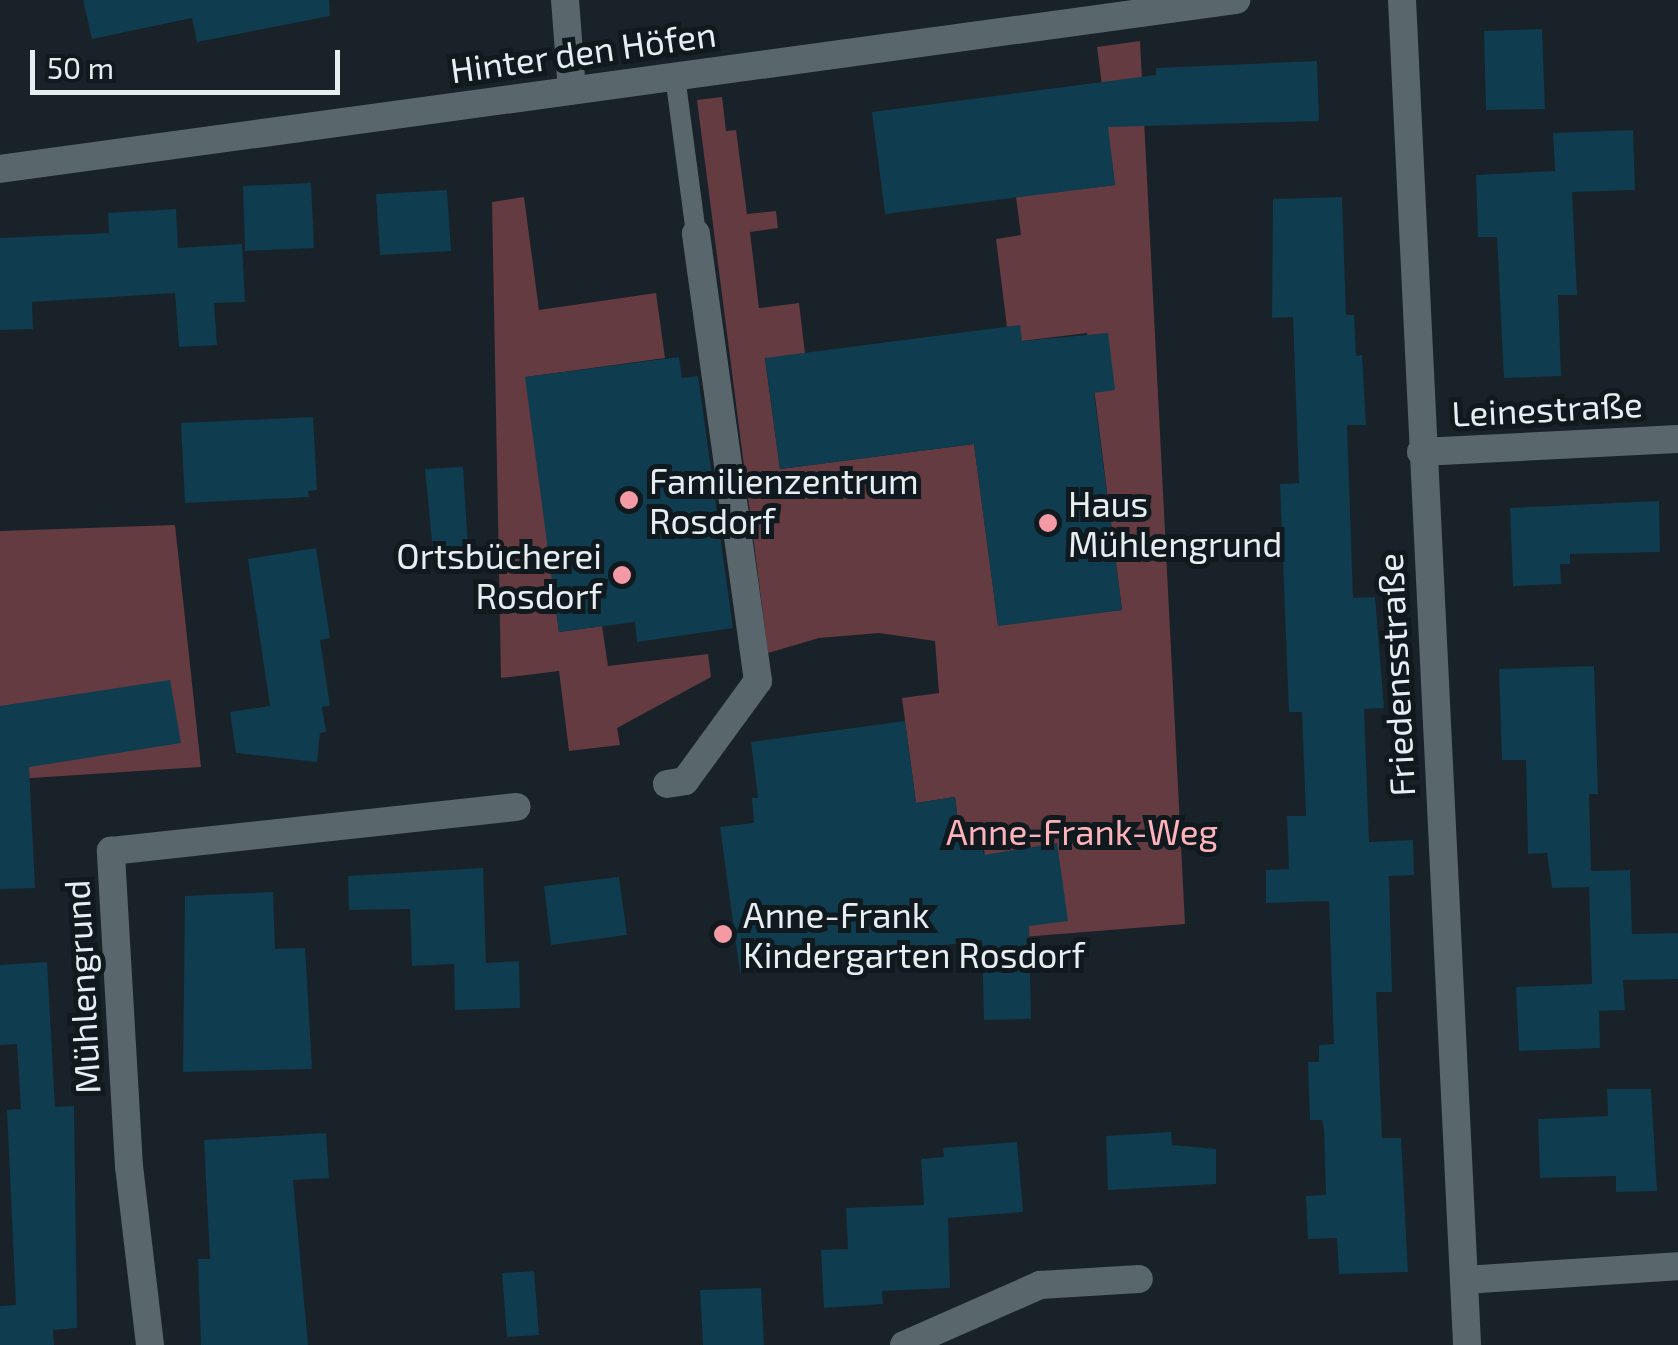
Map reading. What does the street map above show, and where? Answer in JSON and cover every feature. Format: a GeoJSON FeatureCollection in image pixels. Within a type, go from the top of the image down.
{"type":"FeatureCollection","features":[{"type":"Feature","properties":{"kind":"street"},"geometry":{"type":"LineString","coordinates":[[566,0],[572,90]]}},
{"type":"Feature","properties":{"kind":"street","name":"Hinter den Höfen"},"geometry":{"type":"LineString","coordinates":[[0,169],[1236,0]]}},
{"type":"Feature","properties":{"kind":"street","name":"Friedensstraße"},"geometry":{"type":"LineString","coordinates":[[1402,0],[1421,452],[1468,1345]]}},
{"type":"Feature","properties":{"kind":"street"},"geometry":{"type":"LineString","coordinates":[[667,784],[685,781],[758,681],[696,232]]}},
{"type":"Feature","properties":{"kind":"street","name":"Leinestraße"},"geometry":{"type":"LineString","coordinates":[[1421,452],[1678,438]]}},
{"type":"Feature","properties":{"kind":"street","name":"Mühlengrund"},"geometry":{"type":"LineString","coordinates":[[150,1345],[129,1167],[111,851],[516,807]]}},
{"type":"Feature","properties":{"kind":"street"},"geometry":{"type":"LineString","coordinates":[[1464,1280],[1678,1266]]}},
{"type":"Feature","properties":{"kind":"street"},"geometry":{"type":"LineString","coordinates":[[904,1345],[1040,1285],[1139,1278]]}},
{"type":"Feature","properties":{"kind":"lane"},"geometry":{"type":"LineString","coordinates":[[675,76],[696,232]]}},
{"type":"Feature","properties":{"kind":"green space","name":"Anne-Frank-Weg"},"geometry":{"type":"Polygon","coordinates":[[[1140,41],[1185,924],[996,939],[981,827],[959,829],[955,797],[916,803],[902,698],[939,693],[935,641],[879,633],[819,638],[768,653],[697,100],[722,97],[726,131],[736,130],[747,214],[776,211],[778,228],[750,232],[759,308],[799,303],[805,354],[765,359],[780,469],[974,444],[998,625],[1122,610],[1087,333],[1022,341],[1007,327],[996,239],[1021,235],[1016,197],[1115,185],[1097,47],[1140,41]]]}},
{"type":"Feature","properties":{"kind":"green space"},"geometry":{"type":"Polygon","coordinates":[[[524,197],[539,310],[656,293],[665,358],[526,377],[559,632],[602,626],[608,666],[708,654],[711,677],[617,728],[620,745],[569,751],[559,671],[501,678],[492,202],[524,197]]]}},
{"type":"Feature","properties":{"kind":"green space"},"geometry":{"type":"Polygon","coordinates":[[[175,525],[201,767],[0,780],[0,531],[175,525]]]}},
{"type":"Feature","properties":{"kind":"building"},"geometry":{"type":"Polygon","coordinates":[[[83,0],[329,0],[330,16],[197,42],[192,18],[92,39],[83,0]]]}},
{"type":"Feature","properties":{"kind":"building"},"geometry":{"type":"Polygon","coordinates":[[[1542,29],[1545,109],[1486,110],[1484,31],[1542,29]]]}},
{"type":"Feature","properties":{"kind":"building"},"geometry":{"type":"Polygon","coordinates":[[[1317,61],[1319,121],[1108,127],[1115,185],[885,214],[872,112],[1156,75],[1156,68],[1317,61]]]}},
{"type":"Feature","properties":{"kind":"building"},"geometry":{"type":"Polygon","coordinates":[[[1633,130],[1635,190],[1572,192],[1577,295],[1558,295],[1561,376],[1504,378],[1497,237],[1478,237],[1476,175],[1555,171],[1553,133],[1633,130]]]}},
{"type":"Feature","properties":{"kind":"building"},"geometry":{"type":"Polygon","coordinates":[[[311,183],[314,248],[245,251],[243,186],[311,183]]]}},
{"type":"Feature","properties":{"kind":"building"},"geometry":{"type":"Polygon","coordinates":[[[447,190],[451,251],[380,255],[376,194],[447,190]]]}},
{"type":"Feature","properties":{"kind":"building"},"geometry":{"type":"Polygon","coordinates":[[[1342,197],[1346,315],[1354,315],[1356,356],[1362,355],[1366,425],[1347,425],[1353,598],[1375,597],[1384,708],[1364,709],[1369,842],[1413,840],[1414,875],[1389,876],[1392,992],[1376,992],[1382,1138],[1401,1138],[1408,1272],[1339,1274],[1337,1238],[1308,1239],[1306,1196],[1326,1195],[1324,1130],[1322,1120],[1310,1120],[1308,1062],[1319,1062],[1319,1045],[1334,1044],[1329,901],[1266,903],[1266,870],[1289,869],[1287,816],[1306,816],[1302,712],[1289,712],[1280,484],[1299,483],[1293,317],[1272,318],[1273,199],[1342,197]]]}},
{"type":"Feature","properties":{"kind":"building"},"geometry":{"type":"Polygon","coordinates":[[[176,209],[178,248],[242,244],[245,302],[214,303],[217,345],[179,347],[175,293],[32,302],[33,329],[0,330],[0,238],[109,233],[108,213],[176,209]]]}},
{"type":"Feature","properties":{"kind":"building","name":"Haus Mühlengrund"},"geometry":{"type":"Polygon","coordinates":[[[1020,325],[1022,341],[1108,333],[1115,390],[1094,393],[1122,610],[998,626],[974,444],[780,469],[765,358],[1020,325]]]}},
{"type":"Feature","properties":{"kind":"building","name":"Familienzentrum Rosdorf"},"geometry":{"type":"Polygon","coordinates":[[[679,357],[682,378],[698,376],[733,628],[637,642],[635,622],[559,632],[525,377],[679,357]]]}},
{"type":"Feature","properties":{"kind":"building"},"geometry":{"type":"Polygon","coordinates":[[[313,417],[317,490],[308,491],[309,497],[185,503],[181,423],[313,417]]]}},
{"type":"Feature","properties":{"kind":"building"},"geometry":{"type":"Polygon","coordinates":[[[463,467],[468,549],[433,551],[425,469],[463,467]]]}},
{"type":"Feature","properties":{"kind":"building"},"geometry":{"type":"Polygon","coordinates":[[[1659,501],[1660,552],[1570,554],[1570,564],[1560,564],[1561,584],[1513,586],[1510,508],[1659,501]]]}},
{"type":"Feature","properties":{"kind":"building"},"geometry":{"type":"Polygon","coordinates":[[[316,548],[330,638],[320,640],[330,706],[322,707],[326,732],[320,733],[317,762],[236,753],[230,712],[270,706],[248,559],[316,548]]]}},
{"type":"Feature","properties":{"kind":"building"},"geometry":{"type":"Polygon","coordinates":[[[1594,666],[1598,794],[1589,794],[1591,871],[1630,870],[1632,934],[1678,933],[1678,979],[1623,980],[1625,1010],[1599,1011],[1600,1048],[1519,1051],[1516,987],[1592,984],[1589,887],[1552,888],[1547,853],[1528,854],[1526,760],[1502,760],[1499,669],[1594,666]]]}},
{"type":"Feature","properties":{"kind":"building"},"geometry":{"type":"Polygon","coordinates":[[[170,680],[181,743],[29,767],[35,888],[0,889],[0,706],[170,680]]]}},
{"type":"Feature","properties":{"kind":"building"},"geometry":{"type":"Polygon","coordinates":[[[905,721],[916,803],[955,797],[959,829],[980,826],[984,855],[1057,843],[1068,921],[1029,926],[1031,1019],[984,1020],[982,940],[740,973],[720,827],[754,823],[752,798],[758,798],[751,742],[905,721]]]}},
{"type":"Feature","properties":{"kind":"building"},"geometry":{"type":"Polygon","coordinates":[[[483,868],[486,963],[519,961],[520,1008],[455,1010],[454,964],[412,966],[410,909],[349,910],[348,876],[483,868]]]}},
{"type":"Feature","properties":{"kind":"building"},"geometry":{"type":"Polygon","coordinates":[[[619,877],[627,935],[551,945],[544,886],[619,877]]]}},
{"type":"Feature","properties":{"kind":"building"},"geometry":{"type":"Polygon","coordinates":[[[273,892],[275,949],[305,948],[312,1069],[183,1072],[185,896],[273,892]]]}},
{"type":"Feature","properties":{"kind":"building"},"geometry":{"type":"Polygon","coordinates":[[[47,962],[55,1107],[74,1106],[77,1328],[53,1330],[54,1345],[0,1345],[0,1306],[16,1305],[7,1110],[21,1109],[17,1044],[0,1045],[0,965],[47,962]]]}},
{"type":"Feature","properties":{"kind":"building"},"geometry":{"type":"Polygon","coordinates":[[[1607,1089],[1651,1089],[1657,1191],[1616,1192],[1616,1176],[1540,1178],[1538,1119],[1608,1116],[1607,1089]]]}},
{"type":"Feature","properties":{"kind":"building"},"geometry":{"type":"Polygon","coordinates":[[[1171,1132],[1172,1145],[1216,1149],[1216,1184],[1108,1190],[1106,1136],[1171,1132]]]}},
{"type":"Feature","properties":{"kind":"building"},"geometry":{"type":"Polygon","coordinates":[[[326,1133],[329,1178],[293,1180],[308,1345],[201,1345],[198,1259],[210,1259],[204,1140],[326,1133]]]}},
{"type":"Feature","properties":{"kind":"building"},"geometry":{"type":"Polygon","coordinates":[[[1017,1142],[1023,1212],[948,1218],[950,1288],[882,1291],[883,1304],[824,1308],[821,1250],[848,1249],[846,1208],[924,1205],[921,1159],[944,1157],[943,1148],[1017,1142]]]}},
{"type":"Feature","properties":{"kind":"building"},"geometry":{"type":"Polygon","coordinates":[[[534,1271],[539,1335],[507,1337],[502,1273],[534,1271]]]}},
{"type":"Feature","properties":{"kind":"building"},"geometry":{"type":"Polygon","coordinates":[[[761,1288],[764,1345],[703,1345],[700,1290],[761,1288]]]}},
{"type":"Feature","properties":{"kind":"place","name":"Familienzentrum Rosdorf"},"geometry":{"type":"Point","coordinates":[629,500]}},
{"type":"Feature","properties":{"kind":"place","name":"Haus Mühlengrund"},"geometry":{"type":"Point","coordinates":[1048,523]}},
{"type":"Feature","properties":{"kind":"place","name":"Ortsbücherei Rosdorf"},"geometry":{"type":"Point","coordinates":[622,575]}},
{"type":"Feature","properties":{"kind":"place","name":"Anne-Frank Kindergarten Rosdorf"},"geometry":{"type":"Point","coordinates":[723,934]}}]}
